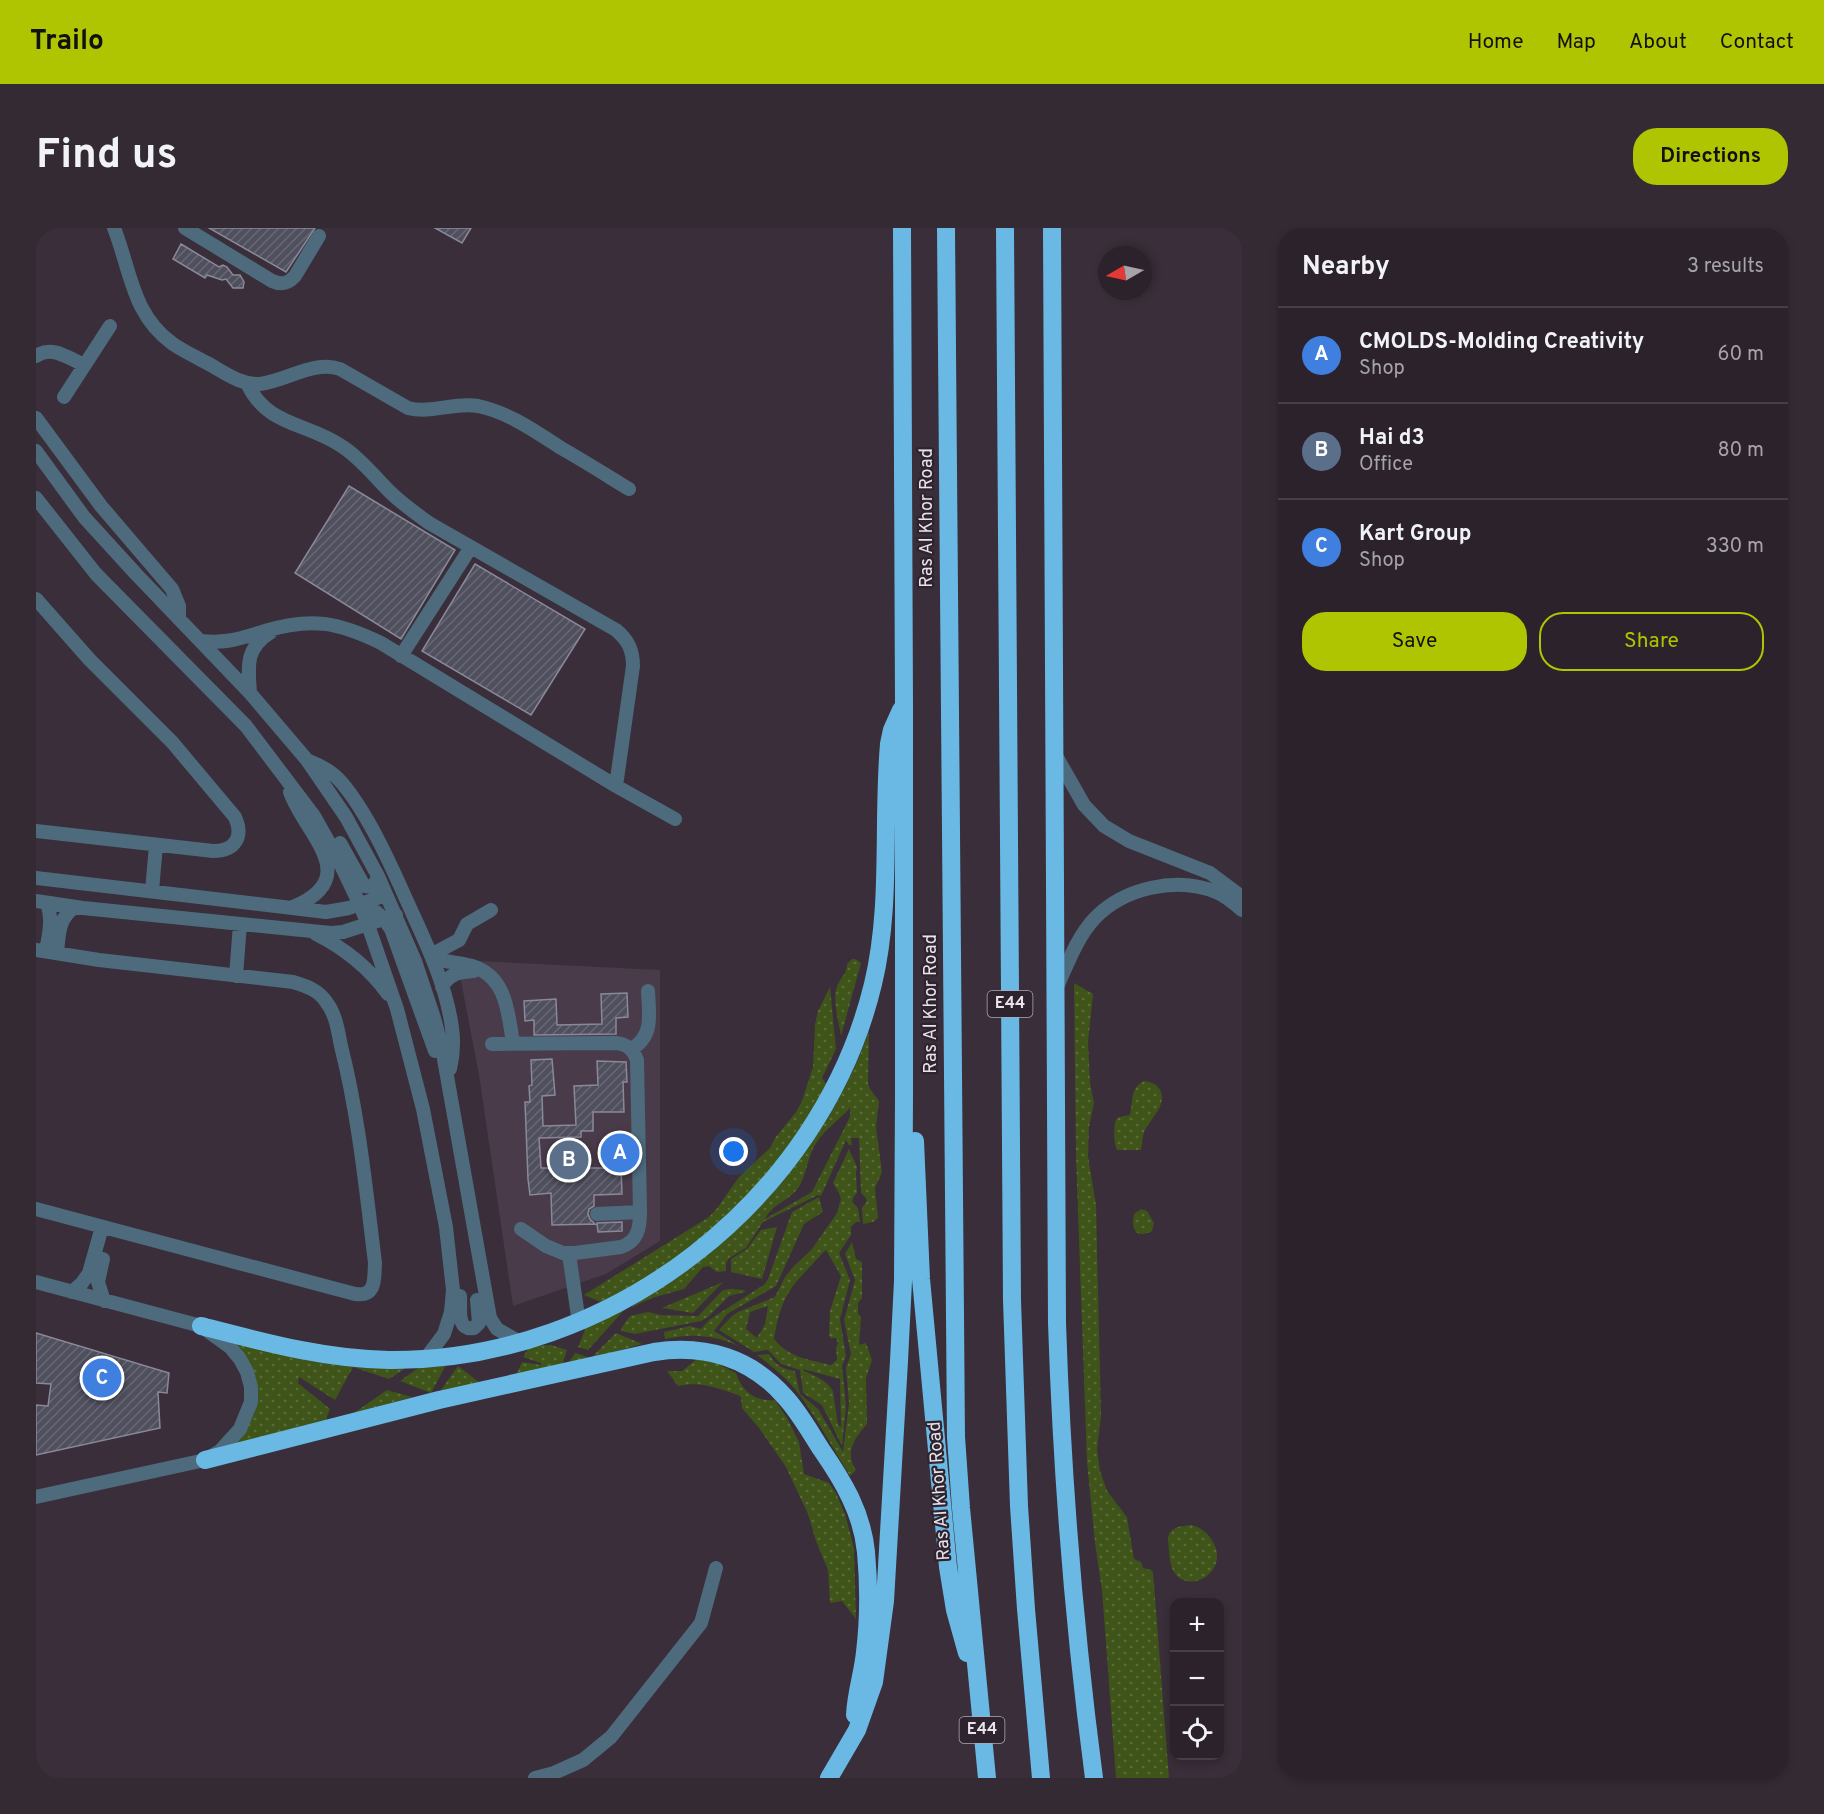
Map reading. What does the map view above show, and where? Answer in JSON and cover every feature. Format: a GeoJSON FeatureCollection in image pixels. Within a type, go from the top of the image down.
{"type":"FeatureCollection","features":[{"type":"Feature","properties":{"kind":"highway"},"geometry":{"type":"LineString","coordinates":[[829,1778],[857,1730],[874,1682],[885,1601],[903,1281],[902,228]]}},
{"type":"Feature","properties":{"kind":"highway","name":"Ras Al Khor Road"},"geometry":{"type":"LineString","coordinates":[[946,228],[956,1437],[987,1778]]}},
{"type":"Feature","properties":{"kind":"highway","name":"E44"},"geometry":{"type":"LineString","coordinates":[[1005,228],[1012,1323],[1019,1506],[1041,1778]]}},
{"type":"Feature","properties":{"kind":"highway"},"geometry":{"type":"LineString","coordinates":[[1052,228],[1055,991],[1060,1413],[1073,1603],[1094,1778]]}},
{"type":"Feature","properties":{"kind":"highway"},"geometry":{"type":"LineString","coordinates":[[201,1326],[322,1355],[380,1359],[455,1356],[520,1342],[579,1323],[664,1276],[713,1240],[757,1197],[790,1159],[831,1093],[864,1014],[878,960],[885,907],[889,744],[892,730],[904,703]]}},
{"type":"Feature","properties":{"kind":"highway"},"geometry":{"type":"LineString","coordinates":[[904,1097],[912,1116],[915,1138],[921,1279],[948,1567],[961,1636],[977,1682]]}},
{"type":"Feature","properties":{"kind":"highway"},"geometry":{"type":"LineString","coordinates":[[204,1460],[439,1400],[654,1352],[678,1349],[702,1350],[739,1361],[758,1372],[776,1387],[796,1410],[848,1491],[861,1524],[866,1554],[867,1624],[865,1654],[855,1709],[857,1730]]}},
{"type":"Feature","properties":{"kind":"street"},"geometry":{"type":"LineString","coordinates":[[114,228],[135,296],[151,323],[174,345],[233,377],[247,383],[261,384],[318,368],[330,367],[340,369],[408,408],[420,411],[464,405],[485,408],[542,436],[629,489]]}},
{"type":"Feature","properties":{"kind":"street"},"geometry":{"type":"LineString","coordinates":[[185,228],[272,281],[282,284],[295,276],[319,236]]}},
{"type":"Feature","properties":{"kind":"street"},"geometry":{"type":"LineString","coordinates":[[64,398],[110,326]]}},
{"type":"Feature","properties":{"kind":"street"},"geometry":{"type":"LineString","coordinates":[[36,357],[43,352],[52,351],[84,365]]}},
{"type":"Feature","properties":{"kind":"street"},"geometry":{"type":"LineString","coordinates":[[247,383],[256,401],[272,414],[320,434],[343,447],[415,513],[616,630],[628,643],[633,666],[616,786]]}},
{"type":"Feature","properties":{"kind":"street"},"geometry":{"type":"LineString","coordinates":[[36,418],[101,506],[172,589],[179,606],[179,619]]}},
{"type":"Feature","properties":{"kind":"street"},"geometry":{"type":"LineString","coordinates":[[36,451],[84,518],[250,693],[307,760],[346,817],[386,895],[390,921],[434,1051],[448,1077],[487,1307],[492,1323],[503,1333],[520,1342]]}},
{"type":"Feature","properties":{"kind":"street"},"geometry":{"type":"LineString","coordinates":[[36,498],[96,574],[246,726],[314,816],[360,905],[398,1009],[423,1109],[449,1255],[453,1290],[452,1312],[444,1334],[426,1358]]}},
{"type":"Feature","properties":{"kind":"street"},"geometry":{"type":"LineString","coordinates":[[401,656],[471,547]]}},
{"type":"Feature","properties":{"kind":"street"},"geometry":{"type":"LineString","coordinates":[[36,599],[89,659],[172,742],[235,817],[239,825],[239,834],[236,842],[230,848],[222,851],[36,831]]}},
{"type":"Feature","properties":{"kind":"street"},"geometry":{"type":"LineString","coordinates":[[201,641],[226,642],[302,623],[335,625],[366,636],[675,819]]}},
{"type":"Feature","properties":{"kind":"street"},"geometry":{"type":"LineString","coordinates":[[250,693],[249,669],[252,651],[261,639],[284,626]]}},
{"type":"Feature","properties":{"kind":"street"},"geometry":{"type":"LineString","coordinates":[[246,726],[265,739],[300,780],[321,811],[364,886],[375,885],[378,876]]}},
{"type":"Feature","properties":{"kind":"street"},"geometry":{"type":"LineString","coordinates":[[1054,752],[1084,806],[1104,826],[1128,841],[1210,873],[1242,897]]}},
{"type":"Feature","properties":{"kind":"street"},"geometry":{"type":"LineString","coordinates":[[307,760],[333,773],[350,794],[384,853],[431,955],[450,1017],[453,1038],[452,1060],[448,1077]]}},
{"type":"Feature","properties":{"kind":"street"},"geometry":{"type":"LineString","coordinates":[[286,778],[293,801],[324,854],[328,871],[326,880],[317,894],[290,908]]}},
{"type":"Feature","properties":{"kind":"street"},"geometry":{"type":"LineString","coordinates":[[152,891],[156,845]]}},
{"type":"Feature","properties":{"kind":"street"},"geometry":{"type":"LineString","coordinates":[[36,878],[327,912],[360,905],[386,895]]}},
{"type":"Feature","properties":{"kind":"street"},"geometry":{"type":"LineString","coordinates":[[1055,991],[1081,936],[1104,910],[1129,894],[1159,886],[1189,886],[1215,892],[1242,910]]}},
{"type":"Feature","properties":{"kind":"street"},"geometry":{"type":"LineString","coordinates":[[41,902],[311,932],[370,931],[390,921]]}},
{"type":"Feature","properties":{"kind":"street"},"geometry":{"type":"LineString","coordinates":[[41,902],[51,924],[46,951]]}},
{"type":"Feature","properties":{"kind":"street"},"geometry":{"type":"LineString","coordinates":[[360,905],[374,909],[390,921]]}},
{"type":"Feature","properties":{"kind":"street"},"geometry":{"type":"LineString","coordinates":[[46,951],[62,920],[69,910],[75,907]]}},
{"type":"Feature","properties":{"kind":"street"},"geometry":{"type":"LineString","coordinates":[[431,955],[459,940],[467,924],[491,910]]}},
{"type":"Feature","properties":{"kind":"street"},"geometry":{"type":"LineString","coordinates":[[236,976],[240,924]]}},
{"type":"Feature","properties":{"kind":"street"},"geometry":{"type":"LineString","coordinates":[[311,932],[338,946],[362,964],[398,1009]]}},
{"type":"Feature","properties":{"kind":"street"},"geometry":{"type":"LineString","coordinates":[[36,1209],[356,1294],[362,1295],[373,1287],[375,1263],[354,1107],[347,1067],[333,1013],[326,1001],[317,992],[292,982],[99,960],[46,951]]}},
{"type":"Feature","properties":{"kind":"street"},"geometry":{"type":"LineString","coordinates":[[431,955],[445,962],[471,965],[495,981],[505,998],[513,1043]]}},
{"type":"Feature","properties":{"kind":"street"},"geometry":{"type":"LineString","coordinates":[[442,987],[446,979],[453,974],[482,971]]}},
{"type":"Feature","properties":{"kind":"street"},"geometry":{"type":"LineString","coordinates":[[631,1049],[643,1040],[649,1027],[648,992]]}},
{"type":"Feature","properties":{"kind":"street"},"geometry":{"type":"LineString","coordinates":[[492,1044],[616,1043],[631,1049],[638,1066],[640,1212],[638,1232],[634,1239],[628,1244],[569,1254],[554,1250],[520,1229]]}},
{"type":"Feature","properties":{"kind":"street"},"geometry":{"type":"LineString","coordinates":[[597,1214],[640,1212]]}},
{"type":"Feature","properties":{"kind":"street"},"geometry":{"type":"LineString","coordinates":[[72,1292],[89,1273],[106,1228]]}},
{"type":"Feature","properties":{"kind":"street"},"geometry":{"type":"LineString","coordinates":[[104,1301],[99,1288],[99,1277],[106,1228]]}},
{"type":"Feature","properties":{"kind":"street"},"geometry":{"type":"LineString","coordinates":[[569,1254],[579,1323]]}},
{"type":"Feature","properties":{"kind":"street"},"geometry":{"type":"LineString","coordinates":[[449,1255],[453,1257],[457,1265],[460,1320],[467,1329],[474,1328],[479,1323],[474,1274],[479,1260]]}},
{"type":"Feature","properties":{"kind":"street"},"geometry":{"type":"LineString","coordinates":[[36,1282],[201,1326],[230,1347],[240,1359],[251,1387],[251,1402],[240,1429],[220,1451],[204,1460],[36,1497]]}},
{"type":"Feature","properties":{"kind":"street"},"geometry":{"type":"LineString","coordinates":[[536,1778],[583,1760],[611,1737],[701,1623],[716,1568]]}},
{"type":"Feature","properties":{"kind":"shaded area"},"geometry":{"type":"Polygon","coordinates":[[[457,960],[660,970],[660,1241],[606,1274],[513,1306],[479,1075],[457,960]]]}},
{"type":"Feature","properties":{"kind":"green space"},"geometry":{"type":"Polygon","coordinates":[[[852,959],[861,963],[841,1036],[835,995],[847,964],[852,959]]]}},
{"type":"Feature","properties":{"kind":"green space"},"geometry":{"type":"Polygon","coordinates":[[[1074,983],[1093,994],[1088,1042],[1090,1083],[1094,1103],[1089,1127],[1088,1156],[1096,1205],[1101,1416],[1097,1449],[1100,1471],[1107,1491],[1127,1517],[1134,1559],[1141,1562],[1143,1568],[1153,1572],[1169,1778],[1116,1778],[1102,1590],[1087,1462],[1076,1156],[1074,983]]]}},
{"type":"Feature","properties":{"kind":"green space"},"geometry":{"type":"Polygon","coordinates":[[[830,987],[836,1049],[822,1078],[827,1085],[792,1141],[772,1167],[703,1237],[650,1276],[601,1302],[584,1295],[709,1217],[739,1177],[770,1148],[802,1101],[813,1067],[815,1024],[818,1011],[830,987]]]}},
{"type":"Feature","properties":{"kind":"green space"},"geometry":{"type":"Polygon","coordinates":[[[869,1031],[868,1083],[879,1101],[876,1127],[882,1172],[875,1188],[878,1218],[873,1222],[863,1224],[862,1208],[867,1201],[861,1193],[859,1138],[851,1138],[852,1145],[849,1145],[846,1140],[821,1196],[818,1195],[763,1222],[746,1248],[729,1258],[726,1271],[717,1272],[709,1266],[703,1267],[684,1289],[652,1298],[630,1308],[719,1245],[766,1200],[808,1148],[827,1120],[857,1061],[869,1031]],[[850,1108],[823,1135],[812,1150],[798,1188],[790,1197],[772,1209],[765,1219],[812,1192],[850,1117],[850,1108]]]}},
{"type":"Feature","properties":{"kind":"green space"},"geometry":{"type":"Polygon","coordinates":[[[1144,1081],[1159,1088],[1162,1101],[1144,1132],[1141,1150],[1117,1150],[1114,1135],[1116,1120],[1130,1115],[1134,1091],[1144,1081]]]}},
{"type":"Feature","properties":{"kind":"green space"},"geometry":{"type":"Polygon","coordinates":[[[849,1149],[857,1167],[857,1193],[852,1202],[858,1208],[860,1222],[856,1222],[851,1227],[851,1235],[839,1253],[850,1280],[840,1319],[846,1356],[842,1366],[846,1406],[842,1446],[822,1405],[803,1393],[800,1370],[781,1364],[768,1350],[754,1352],[719,1330],[738,1312],[775,1297],[785,1277],[812,1249],[837,1213],[841,1199],[833,1183],[849,1149]],[[826,1250],[788,1294],[778,1319],[774,1339],[792,1354],[831,1365],[837,1360],[838,1343],[836,1338],[829,1336],[830,1311],[841,1276],[826,1250]],[[768,1306],[750,1312],[746,1329],[757,1338],[765,1324],[768,1306]],[[803,1369],[820,1379],[833,1391],[838,1425],[841,1427],[840,1379],[803,1369]]]}},
{"type":"Feature","properties":{"kind":"green space"},"geometry":{"type":"Polygon","coordinates":[[[819,1197],[823,1212],[804,1224],[776,1286],[727,1314],[714,1331],[739,1346],[721,1339],[703,1336],[665,1339],[664,1332],[690,1326],[701,1329],[709,1320],[765,1284],[792,1212],[819,1197]]]}},
{"type":"Feature","properties":{"kind":"green space"},"geometry":{"type":"Polygon","coordinates":[[[1141,1209],[1147,1211],[1154,1223],[1152,1231],[1142,1234],[1136,1231],[1133,1224],[1134,1214],[1141,1209]]]}},
{"type":"Feature","properties":{"kind":"green space"},"geometry":{"type":"Polygon","coordinates":[[[777,1227],[762,1279],[731,1272],[731,1259],[747,1249],[761,1230],[777,1227]]]}},
{"type":"Feature","properties":{"kind":"green space"},"geometry":{"type":"Polygon","coordinates":[[[852,1242],[856,1259],[862,1262],[862,1298],[858,1303],[858,1313],[861,1318],[859,1345],[866,1343],[872,1360],[866,1378],[867,1424],[852,1446],[851,1457],[856,1470],[850,1476],[803,1399],[777,1371],[757,1355],[769,1354],[780,1366],[795,1371],[800,1394],[818,1409],[843,1452],[849,1403],[846,1368],[851,1354],[844,1320],[855,1280],[845,1254],[852,1242]]]}},
{"type":"Feature","properties":{"kind":"green space"},"geometry":{"type":"Polygon","coordinates":[[[723,1282],[693,1313],[662,1308],[723,1282]]]}},
{"type":"Feature","properties":{"kind":"green space"},"geometry":{"type":"Polygon","coordinates":[[[731,1289],[745,1292],[729,1296],[701,1321],[635,1334],[621,1331],[630,1316],[648,1312],[661,1315],[698,1316],[721,1292],[731,1289]]]}},
{"type":"Feature","properties":{"kind":"green space"},"geometry":{"type":"Polygon","coordinates":[[[627,1307],[588,1350],[578,1347],[587,1325],[627,1307]]]}},
{"type":"Feature","properties":{"kind":"green space"},"geometry":{"type":"Polygon","coordinates":[[[616,1333],[642,1344],[567,1365],[575,1353],[591,1358],[616,1333]]]}},
{"type":"Feature","properties":{"kind":"green space"},"geometry":{"type":"Polygon","coordinates":[[[232,1341],[412,1364],[389,1379],[353,1367],[335,1400],[299,1377],[298,1383],[330,1409],[325,1422],[234,1446],[252,1412],[232,1341]]]}},
{"type":"Feature","properties":{"kind":"green space"},"geometry":{"type":"Polygon","coordinates":[[[551,1345],[567,1350],[563,1362],[567,1365],[516,1375],[522,1362],[541,1365],[541,1363],[523,1357],[530,1346],[551,1345]]]}},
{"type":"Feature","properties":{"kind":"green space"},"geometry":{"type":"Polygon","coordinates":[[[697,1359],[716,1363],[736,1373],[742,1386],[756,1397],[775,1400],[799,1442],[804,1474],[829,1483],[836,1493],[845,1514],[854,1548],[856,1619],[842,1601],[830,1603],[828,1570],[808,1514],[786,1467],[742,1408],[741,1397],[708,1386],[694,1384],[678,1386],[667,1371],[682,1371],[697,1359]]]}},
{"type":"Feature","properties":{"kind":"green space"},"geometry":{"type":"Polygon","coordinates":[[[447,1363],[431,1393],[400,1381],[421,1366],[447,1363]]]}},
{"type":"Feature","properties":{"kind":"green space"},"geometry":{"type":"Polygon","coordinates":[[[458,1366],[480,1383],[441,1390],[458,1366]]]}},
{"type":"Feature","properties":{"kind":"green space"},"geometry":{"type":"Polygon","coordinates":[[[387,1390],[412,1397],[354,1413],[387,1390]]]}},
{"type":"Feature","properties":{"kind":"green space"},"geometry":{"type":"Polygon","coordinates":[[[1191,1525],[1206,1533],[1217,1553],[1212,1571],[1206,1577],[1189,1582],[1181,1579],[1172,1569],[1168,1539],[1173,1530],[1191,1525]]]}},
{"type":"Feature","properties":{"kind":"building"},"geometry":{"type":"Polygon","coordinates":[[[209,228],[315,228],[286,272],[209,228]]]}},
{"type":"Feature","properties":{"kind":"building"},"geometry":{"type":"Polygon","coordinates":[[[435,228],[471,228],[462,243],[435,228]]]}},
{"type":"Feature","properties":{"kind":"building"},"geometry":{"type":"Polygon","coordinates":[[[181,244],[219,267],[223,265],[227,267],[233,275],[240,275],[244,282],[243,288],[233,288],[226,279],[222,280],[207,275],[205,278],[173,259],[181,244]]]}},
{"type":"Feature","properties":{"kind":"building"},"geometry":{"type":"Polygon","coordinates":[[[349,486],[455,550],[401,639],[295,573],[349,486]]]}},
{"type":"Feature","properties":{"kind":"building"},"geometry":{"type":"Polygon","coordinates":[[[475,564],[585,629],[531,715],[422,651],[475,564]]]}},
{"type":"Feature","properties":{"kind":"building"},"geometry":{"type":"Polygon","coordinates":[[[627,993],[628,1017],[616,1018],[616,1034],[534,1035],[534,1020],[525,1021],[524,1001],[556,999],[557,1025],[602,1024],[601,994],[627,993]]]}},
{"type":"Feature","properties":{"kind":"building"},"geometry":{"type":"Polygon","coordinates":[[[552,1059],[555,1095],[542,1096],[543,1126],[576,1125],[574,1086],[598,1085],[597,1061],[626,1062],[627,1082],[623,1082],[624,1112],[593,1112],[593,1131],[581,1131],[581,1137],[539,1138],[541,1168],[621,1168],[622,1194],[594,1195],[594,1206],[589,1209],[588,1214],[595,1224],[552,1225],[551,1193],[530,1195],[525,1102],[530,1102],[531,1060],[552,1059]]]}},
{"type":"Feature","properties":{"kind":"building"},"geometry":{"type":"Polygon","coordinates":[[[622,1222],[622,1231],[598,1232],[597,1223],[622,1222]]]}},
{"type":"Feature","properties":{"kind":"building"},"geometry":{"type":"Polygon","coordinates":[[[36,1333],[169,1373],[167,1393],[158,1392],[160,1428],[36,1455],[36,1405],[48,1406],[51,1384],[36,1383],[36,1333]]]}},
{"type":"Feature","properties":{"kind":"place","name":"CMOLDS-Molding Creativity"},"geometry":{"type":"Point","coordinates":[620,1153]}},
{"type":"Feature","properties":{"kind":"place","name":"Hai d3"},"geometry":{"type":"Point","coordinates":[569,1160]}},
{"type":"Feature","properties":{"kind":"place","name":"Kart Group"},"geometry":{"type":"Point","coordinates":[102,1378]}}]}
